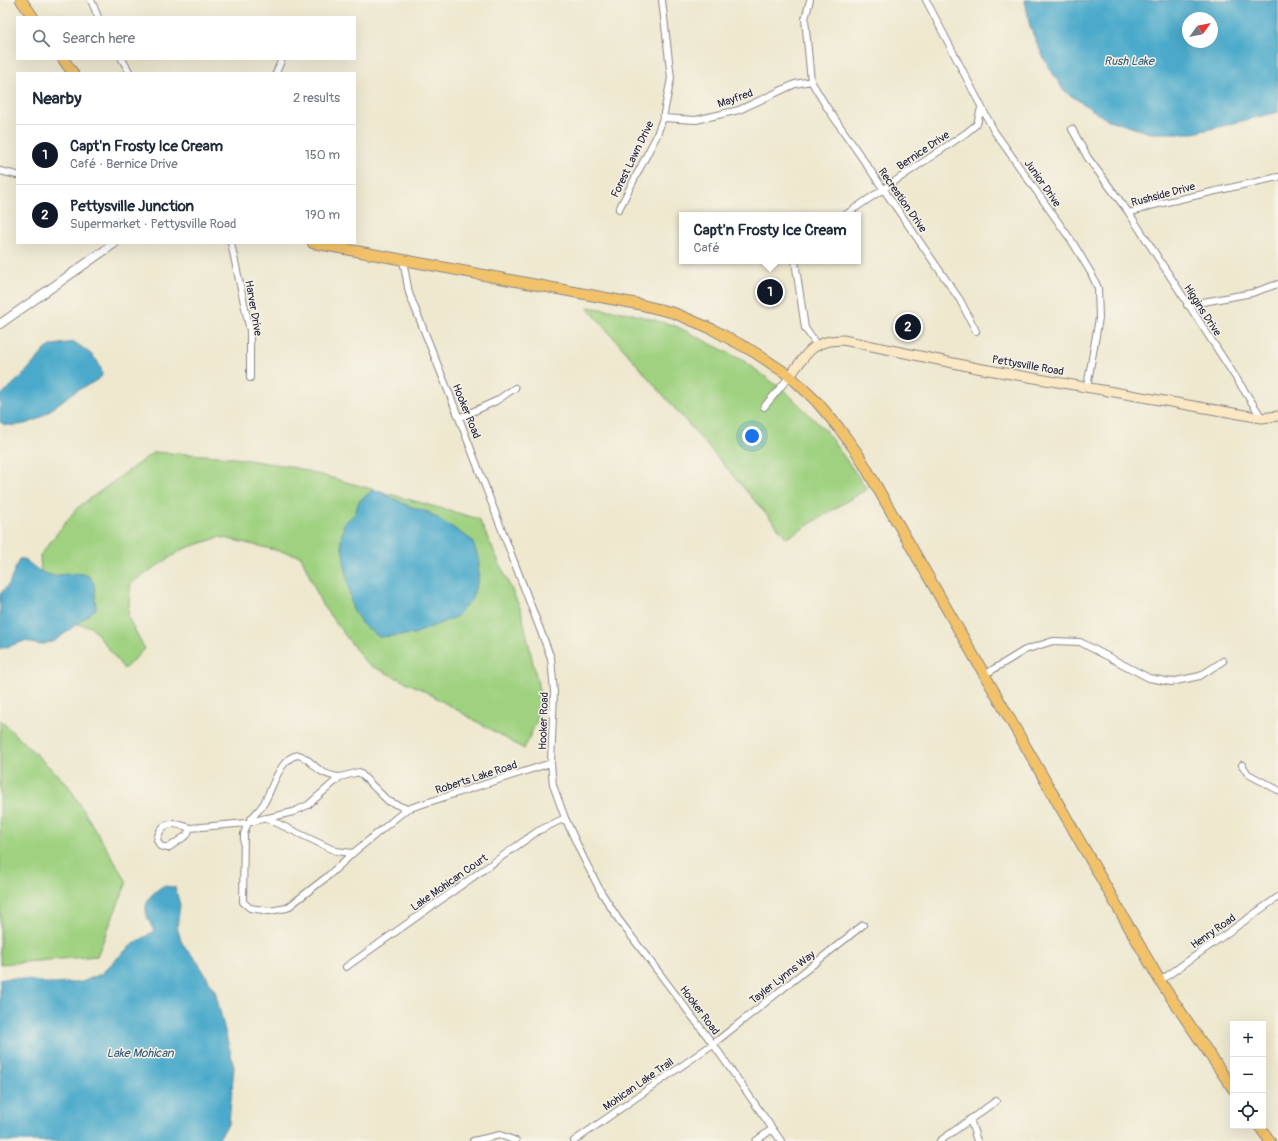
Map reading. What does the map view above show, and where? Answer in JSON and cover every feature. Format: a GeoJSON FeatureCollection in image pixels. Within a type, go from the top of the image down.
{"type":"FeatureCollection","features":[{"type":"Feature","properties":{"kind":"main road"},"geometry":{"type":"LineString","coordinates":[[21,0],[32,16]]}},
{"type":"Feature","properties":{"kind":"main road"},"geometry":{"type":"LineString","coordinates":[[64,60],[73,72]]}},
{"type":"Feature","properties":{"kind":"main road"},"geometry":{"type":"LineString","coordinates":[[318,244],[631,302],[674,313],[712,329],[754,352],[790,376],[822,407],[858,454],[1160,981],[1230,1084]]}},
{"type":"Feature","properties":{"kind":"main road","name":"Pettysville Road"},"geometry":{"type":"LineString","coordinates":[[816,344],[829,340],[842,340],[969,366],[1262,418],[1278,416]]}},
{"type":"Feature","properties":{"kind":"main road"},"geometry":{"type":"LineString","coordinates":[[790,376],[816,344]]}},
{"type":"Feature","properties":{"kind":"main road"},"geometry":{"type":"LineString","coordinates":[[1261,1129],[1270,1141]]}},
{"type":"Feature","properties":{"kind":"street"},"geometry":{"type":"LineString","coordinates":[[91,0],[98,16]]}},
{"type":"Feature","properties":{"kind":"street","name":"Forest Lawn Drive"},"geometry":{"type":"LineString","coordinates":[[620,209],[656,137],[663,118],[671,78],[662,0]]}},
{"type":"Feature","properties":{"kind":"street"},"geometry":{"type":"LineString","coordinates":[[810,0],[805,19],[811,81]]}},
{"type":"Feature","properties":{"kind":"street","name":"Junior Drive"},"geometry":{"type":"LineString","coordinates":[[926,0],[994,131],[1073,243],[1098,288],[1099,318],[1087,387]]}},
{"type":"Feature","properties":{"kind":"street"},"geometry":{"type":"LineString","coordinates":[[123,60],[129,72]]}},
{"type":"Feature","properties":{"kind":"street"},"geometry":{"type":"LineString","coordinates":[[276,72],[282,60]]}},
{"type":"Feature","properties":{"kind":"street","name":"Mayfred"},"geometry":{"type":"LineString","coordinates":[[663,118],[696,120],[739,110],[795,84],[811,81]]}},
{"type":"Feature","properties":{"kind":"street","name":"Recreation Drive"},"geometry":{"type":"LineString","coordinates":[[811,81],[826,106],[960,300],[976,331]]}},
{"type":"Feature","properties":{"kind":"street","name":"Bernice Drive"},"geometry":{"type":"LineString","coordinates":[[849,212],[966,133],[977,124],[981,108]]}},
{"type":"Feature","properties":{"kind":"street","name":"Rushside Drive"},"geometry":{"type":"LineString","coordinates":[[1072,129],[1088,158],[1129,213],[1154,205],[1278,177]]}},
{"type":"Feature","properties":{"kind":"street"},"geometry":{"type":"LineString","coordinates":[[0,171],[16,174]]}},
{"type":"Feature","properties":{"kind":"street","name":"Higgins Drive"},"geometry":{"type":"LineString","coordinates":[[1129,213],[1187,305],[1262,418]]}},
{"type":"Feature","properties":{"kind":"street"},"geometry":{"type":"LineString","coordinates":[[0,324],[114,244]]}},
{"type":"Feature","properties":{"kind":"street","name":"Harver Drive"},"geometry":{"type":"LineString","coordinates":[[231,244],[250,332],[250,378]]}},
{"type":"Feature","properties":{"kind":"street","name":"Hooker Road"},"geometry":{"type":"LineString","coordinates":[[403,260],[409,293],[459,418],[551,658],[554,692],[551,763],[554,785],[565,818],[600,892],[619,920],[713,1044],[781,1141]]}},
{"type":"Feature","properties":{"kind":"street"},"geometry":{"type":"LineString","coordinates":[[795,264],[805,328],[816,344]]}},
{"type":"Feature","properties":{"kind":"street"},"geometry":{"type":"LineString","coordinates":[[1187,305],[1252,293],[1278,284]]}},
{"type":"Feature","properties":{"kind":"street"},"geometry":{"type":"LineString","coordinates":[[764,407],[790,376]]}},
{"type":"Feature","properties":{"kind":"street"},"geometry":{"type":"LineString","coordinates":[[459,418],[496,401],[515,388]]}},
{"type":"Feature","properties":{"kind":"street"},"geometry":{"type":"LineString","coordinates":[[984,675],[1024,650],[1053,641],[1080,642],[1149,678],[1171,682],[1200,676],[1223,661]]}},
{"type":"Feature","properties":{"kind":"street"},"geometry":{"type":"LineString","coordinates":[[247,822],[263,804],[286,762],[295,755],[302,756],[312,766],[327,774],[340,777]]}},
{"type":"Feature","properties":{"kind":"street","name":"Roberts Lake Road"},"geometry":{"type":"LineString","coordinates":[[247,822],[244,834],[243,900],[250,908],[269,912],[279,911],[291,906],[407,809],[551,763]]}},
{"type":"Feature","properties":{"kind":"street"},"geometry":{"type":"LineString","coordinates":[[1242,765],[1248,774],[1278,790]]}},
{"type":"Feature","properties":{"kind":"street"},"geometry":{"type":"LineString","coordinates":[[190,828],[187,835],[168,848],[160,846],[157,840],[158,833],[164,827],[173,823],[179,823],[190,828],[247,822],[293,812],[308,805],[340,777],[359,772],[388,801],[407,809]]}},
{"type":"Feature","properties":{"kind":"street"},"geometry":{"type":"LineString","coordinates":[[266,818],[336,851],[353,853]]}},
{"type":"Feature","properties":{"kind":"street","name":"Lake Mohican Court"},"geometry":{"type":"LineString","coordinates":[[346,967],[538,831],[565,818]]}},
{"type":"Feature","properties":{"kind":"street","name":"Henry Road"},"geometry":{"type":"LineString","coordinates":[[1160,981],[1278,897]]}},
{"type":"Feature","properties":{"kind":"street","name":"Tayler Lynns Way"},"geometry":{"type":"LineString","coordinates":[[713,1044],[863,925]]}},
{"type":"Feature","properties":{"kind":"street","name":"Mohican Lake Trail"},"geometry":{"type":"LineString","coordinates":[[574,1141],[713,1044]]}},
{"type":"Feature","properties":{"kind":"street"},"geometry":{"type":"LineString","coordinates":[[940,1141],[996,1101]]}},
{"type":"Feature","properties":{"kind":"street"},"geometry":{"type":"LineString","coordinates":[[970,1119],[977,1141]]}},
{"type":"Feature","properties":{"kind":"street"},"geometry":{"type":"LineString","coordinates":[[756,1141],[772,1129]]}},
{"type":"Feature","properties":{"kind":"street"},"geometry":{"type":"LineString","coordinates":[[474,1141],[500,1135],[516,1141]]}},
{"type":"Feature","properties":{"kind":"green space"},"geometry":{"type":"Polygon","coordinates":[[[587,307],[629,313],[676,326],[744,361],[787,393],[825,430],[867,489],[787,538],[587,307]]]}},
{"type":"Feature","properties":{"kind":"green space"},"geometry":{"type":"Polygon","coordinates":[[[154,452],[220,456],[289,466],[479,519],[521,610],[543,707],[524,749],[421,689],[367,664],[322,605],[301,556],[220,537],[183,549],[131,583],[128,617],[145,649],[124,669],[92,627],[43,618],[40,555],[77,508],[154,452]]]}},
{"type":"Feature","properties":{"kind":"green space"},"geometry":{"type":"Polygon","coordinates":[[[0,720],[68,785],[127,882],[97,956],[0,964],[0,720]]]}},
{"type":"Feature","properties":{"kind":"water","name":"Rush Lake"},"geometry":{"type":"Polygon","coordinates":[[[1025,0],[1278,0],[1278,112],[1194,133],[1150,133],[1106,119],[1064,91],[1044,59],[1030,27],[1025,0]]]}},
{"type":"Feature","properties":{"kind":"water"},"geometry":{"type":"Polygon","coordinates":[[[74,342],[96,360],[102,376],[73,393],[34,421],[13,425],[0,422],[0,396],[23,375],[46,349],[53,345],[74,342]]]}},
{"type":"Feature","properties":{"kind":"water"},"geometry":{"type":"Polygon","coordinates":[[[374,489],[409,506],[428,512],[472,540],[479,560],[478,581],[471,600],[456,617],[414,634],[379,637],[362,624],[352,608],[341,541],[344,523],[355,514],[359,501],[374,489]]]}},
{"type":"Feature","properties":{"kind":"water"},"geometry":{"type":"Polygon","coordinates":[[[19,559],[24,559],[39,571],[50,575],[76,573],[89,576],[94,585],[96,609],[55,641],[39,645],[25,641],[0,649],[0,594],[9,584],[19,559]]]}},
{"type":"Feature","properties":{"kind":"water","name":"Lake Mohican"},"geometry":{"type":"Polygon","coordinates":[[[163,886],[175,887],[180,905],[177,927],[182,943],[199,964],[215,991],[234,1067],[229,1123],[217,1141],[0,1141],[0,979],[15,978],[53,984],[82,982],[101,974],[128,948],[154,931],[146,912],[146,906],[151,896],[163,886]]]}},
{"type":"Feature","properties":{"kind":"place","name":"Capt'n Frosty Ice Cream"},"geometry":{"type":"Point","coordinates":[770,292]}},
{"type":"Feature","properties":{"kind":"place","name":"Pettysville Junction"},"geometry":{"type":"Point","coordinates":[908,327]}}]}
